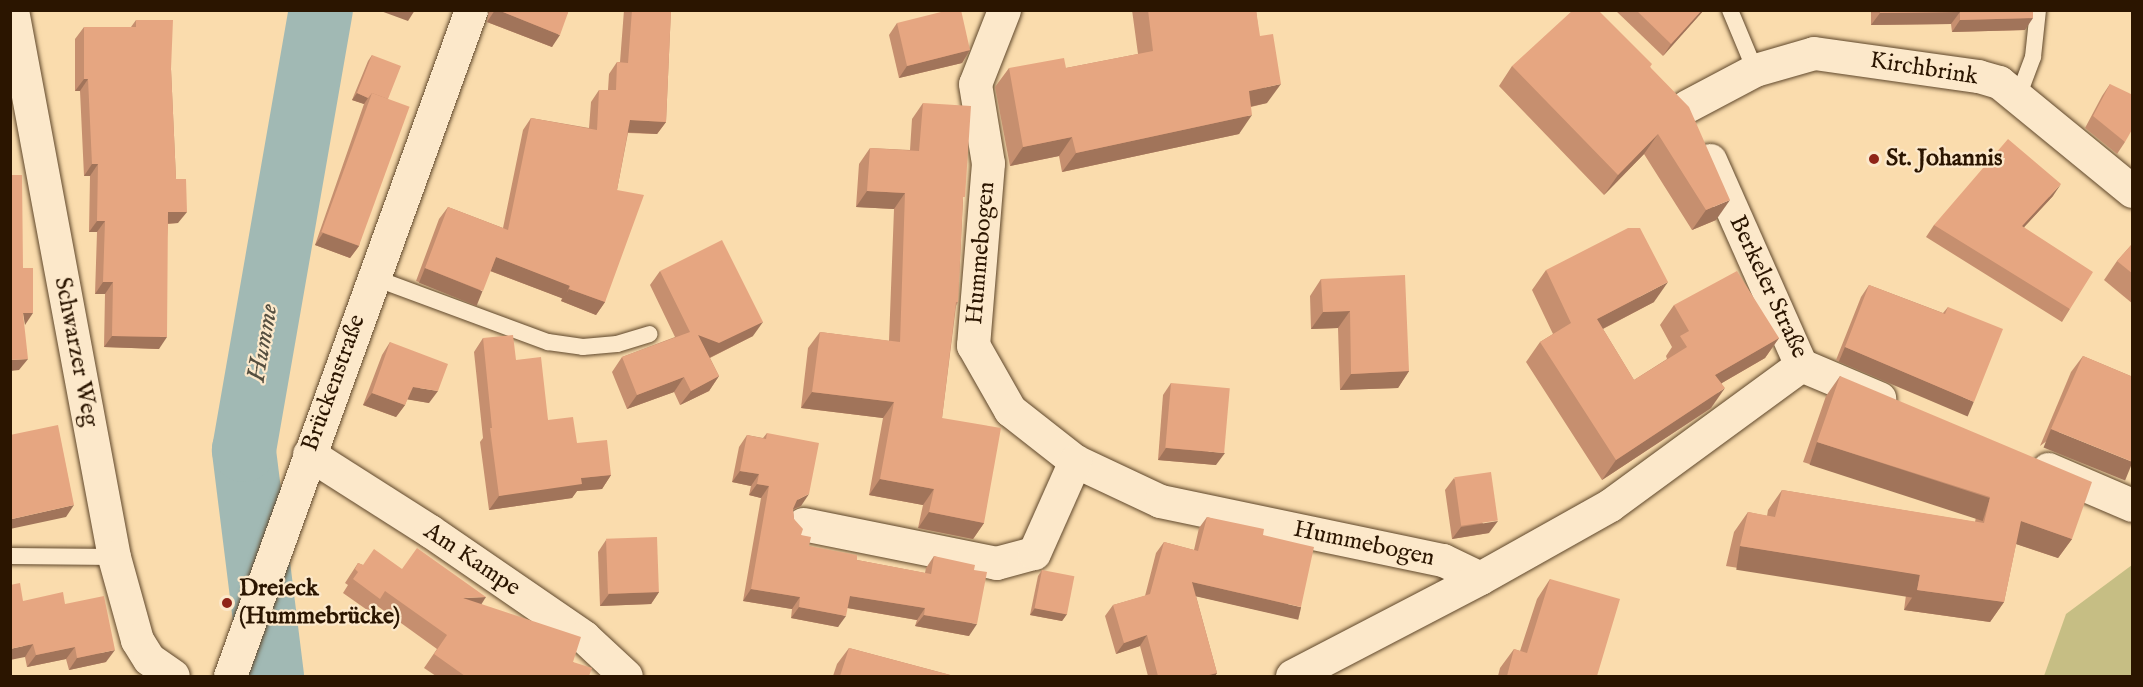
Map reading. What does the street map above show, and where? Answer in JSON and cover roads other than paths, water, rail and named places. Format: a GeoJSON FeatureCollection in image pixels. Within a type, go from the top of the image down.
{"type":"FeatureCollection","features":[{"type":"Feature","properties":{"kind":"street","name":"Schwarzer Weg"},"geometry":{"type":"LineString","coordinates":[[12,10],[114,557],[137,640],[149,659],[173,676]]}},
{"type":"Feature","properties":{"kind":"street","name":"Brückenstraße"},"geometry":{"type":"LineString","coordinates":[[235,664],[372,277],[471,10]]}},
{"type":"Feature","properties":{"kind":"street","name":"Hummebogen"},"geometry":{"type":"LineString","coordinates":[[1004,10],[975,84],[988,163],[973,345],[1010,410],[1075,461],[1160,501],[1443,560],[1480,578]]}},
{"type":"Feature","properties":{"kind":"street","name":"Kirchbrink"},"geometry":{"type":"LineString","coordinates":[[1687,106],[1755,70],[1814,53],[1978,76],[2000,82],[2133,191]]}},
{"type":"Feature","properties":{"kind":"street","name":"Berkeler Straße"},"geometry":{"type":"LineString","coordinates":[[1662,82],[1687,106],[1801,364],[1908,410]]}},
{"type":"Feature","properties":{"kind":"street","name":"Hummebogen"},"geometry":{"type":"LineString","coordinates":[[1292,676],[1480,578],[1610,505],[1801,364]]}},
{"type":"Feature","properties":{"kind":"street","name":"Am Kampe"},"geometry":{"type":"LineString","coordinates":[[309,454],[430,531],[584,637],[627,676]]}},
{"type":"Feature","properties":{"kind":"street"},"geometry":{"type":"LineString","coordinates":[[2025,460],[2133,505]]}},
{"type":"Feature","properties":{"kind":"street"},"geometry":{"type":"LineString","coordinates":[[802,524],[996,563],[1034,553],[1075,461]]}},
{"type":"Feature","properties":{"kind":"lane"},"geometry":{"type":"LineString","coordinates":[[1730,10],[1755,70]]}},
{"type":"Feature","properties":{"kind":"lane"},"geometry":{"type":"LineString","coordinates":[[2019,97],[2033,57],[2038,10]]}},
{"type":"Feature","properties":{"kind":"lane"},"geometry":{"type":"LineString","coordinates":[[372,277],[548,342],[584,347],[617,344],[650,333]]}},
{"type":"Feature","properties":{"kind":"lane"},"geometry":{"type":"LineString","coordinates":[[10,556],[114,557]]}},
{"type":"Feature","properties":{"kind":"waterway","name":"Humme"},"geometry":{"type":"LineString","coordinates":[[272,676],[244,450],[321,10]]}},
{"type":"Feature","properties":{"kind":"place","name":"St. Johannis"},"geometry":{"type":"Point","coordinates":[1874,159]}},
{"type":"Feature","properties":{"kind":"place","name":"Dreieck (Hummebrücke)"},"geometry":{"type":"Point","coordinates":[227,603]}}]}
